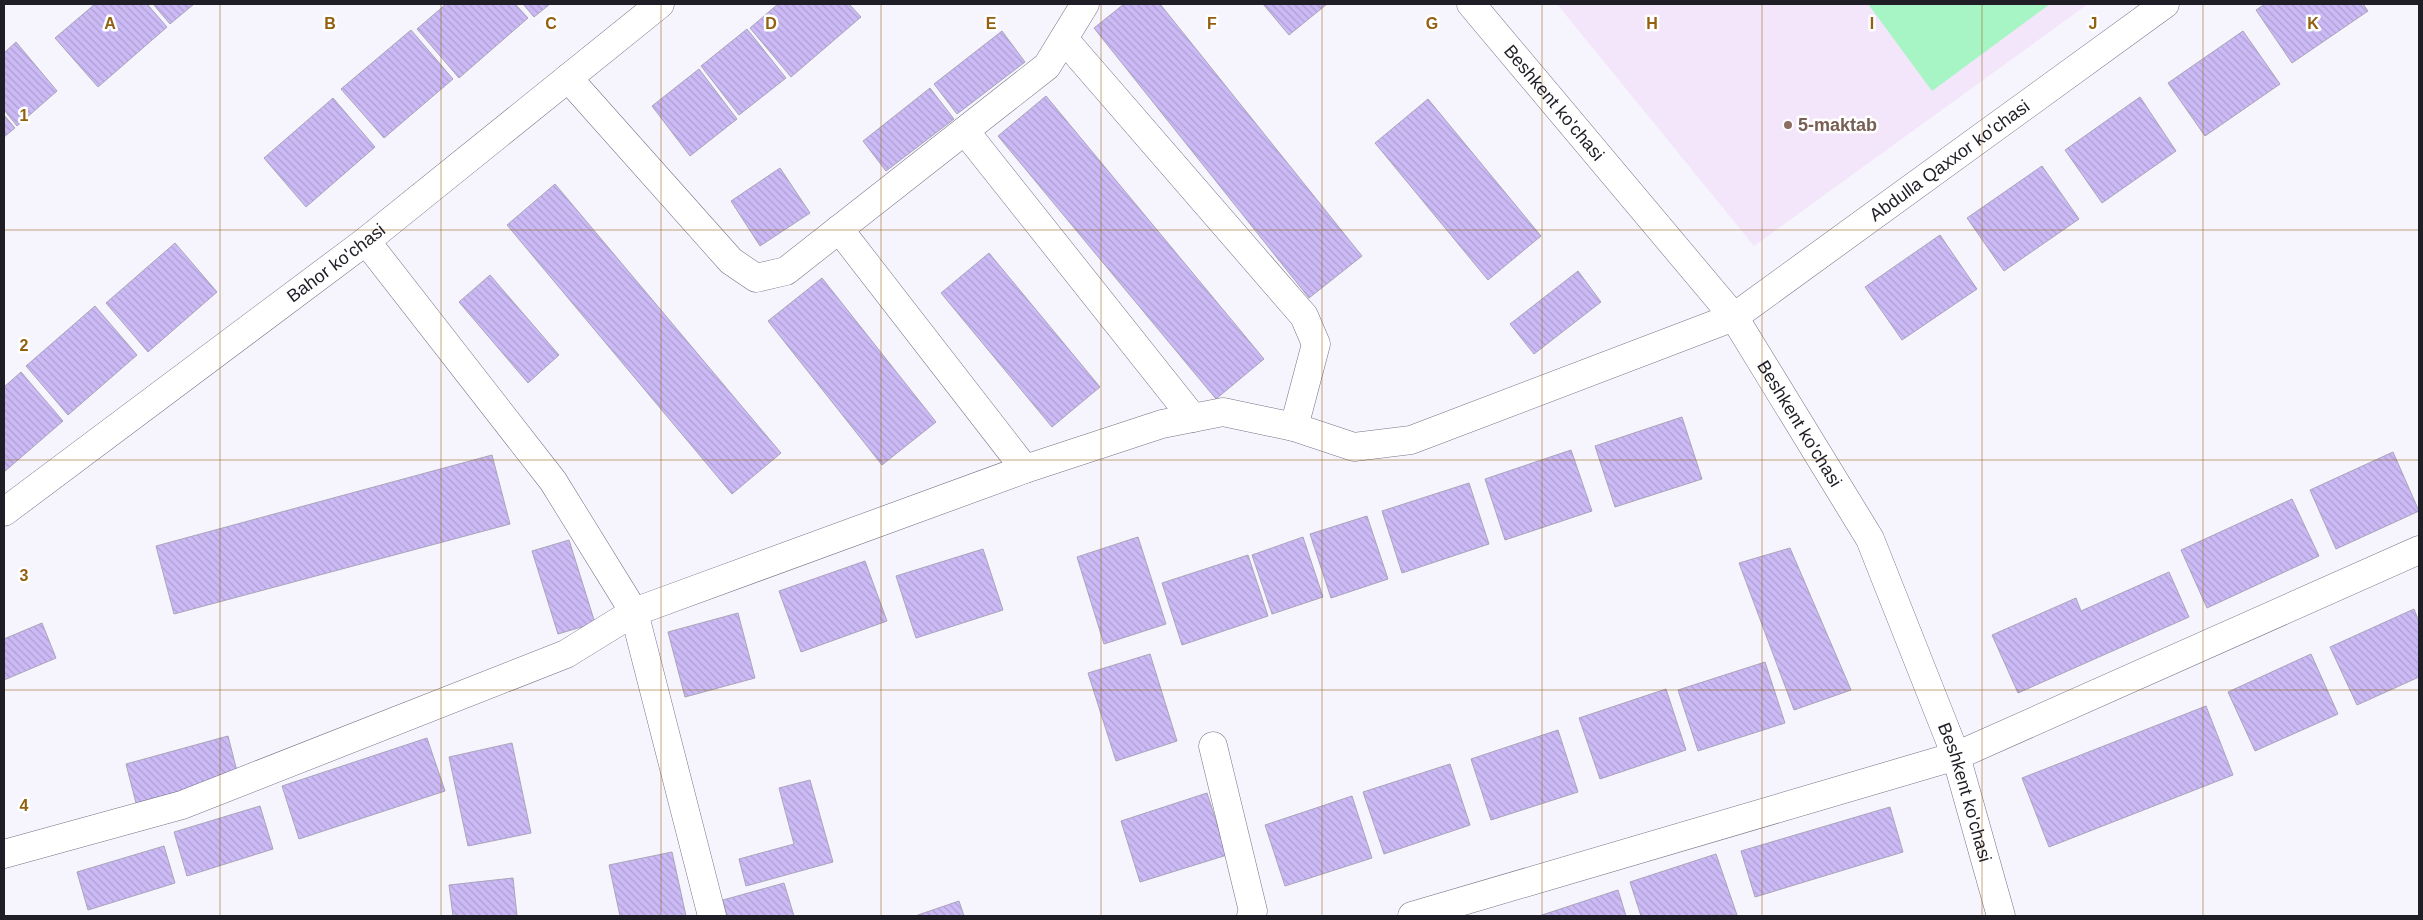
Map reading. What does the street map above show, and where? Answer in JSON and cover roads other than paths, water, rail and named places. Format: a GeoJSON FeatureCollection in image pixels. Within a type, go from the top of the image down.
{"type":"FeatureCollection","features":[{"type":"Feature","properties":{"kind":"street","name":"Bahor ko'chasi"},"geometry":{"type":"LineString","coordinates":[[4,512],[366,241],[660,4]]}},
{"type":"Feature","properties":{"kind":"street"},"geometry":{"type":"LineString","coordinates":[[568,78],[731,261],[756,278],[786,271],[1047,66],[1085,4]]}},
{"type":"Feature","properties":{"kind":"street","name":"Beshkent ko'chasi"},"geometry":{"type":"LineString","coordinates":[[1471,4],[1734,317],[1870,540],[1956,756],[2000,916]]}},
{"type":"Feature","properties":{"kind":"street","name":"Abdulla Qaxxor ko'chasi"},"geometry":{"type":"LineString","coordinates":[[4,854],[182,805],[566,654],[634,612],[1025,469],[1162,424],[1223,412],[1294,426],[1354,447],[1411,440],[1734,317],[2166,4]]}},
{"type":"Feature","properties":{"kind":"street"},"geometry":{"type":"LineString","coordinates":[[1064,39],[1304,316],[1316,344],[1294,426]]}},
{"type":"Feature","properties":{"kind":"street"},"geometry":{"type":"LineString","coordinates":[[964,131],[1193,418]]}},
{"type":"Feature","properties":{"kind":"street"},"geometry":{"type":"LineString","coordinates":[[839,229],[1025,469]]}},
{"type":"Feature","properties":{"kind":"street"},"geometry":{"type":"LineString","coordinates":[[366,241],[553,481],[634,612],[712,916]]}},
{"type":"Feature","properties":{"kind":"street"},"geometry":{"type":"LineString","coordinates":[[1412,916],[1956,756],[2419,550]]}},
{"type":"Feature","properties":{"kind":"street"},"geometry":{"type":"LineString","coordinates":[[1213,746],[1253,911],[1251,916]]}},
{"type":"Feature","properties":{"kind":"place","name":"5-maktab"},"geometry":{"type":"Point","coordinates":[1788,125]}}]}
